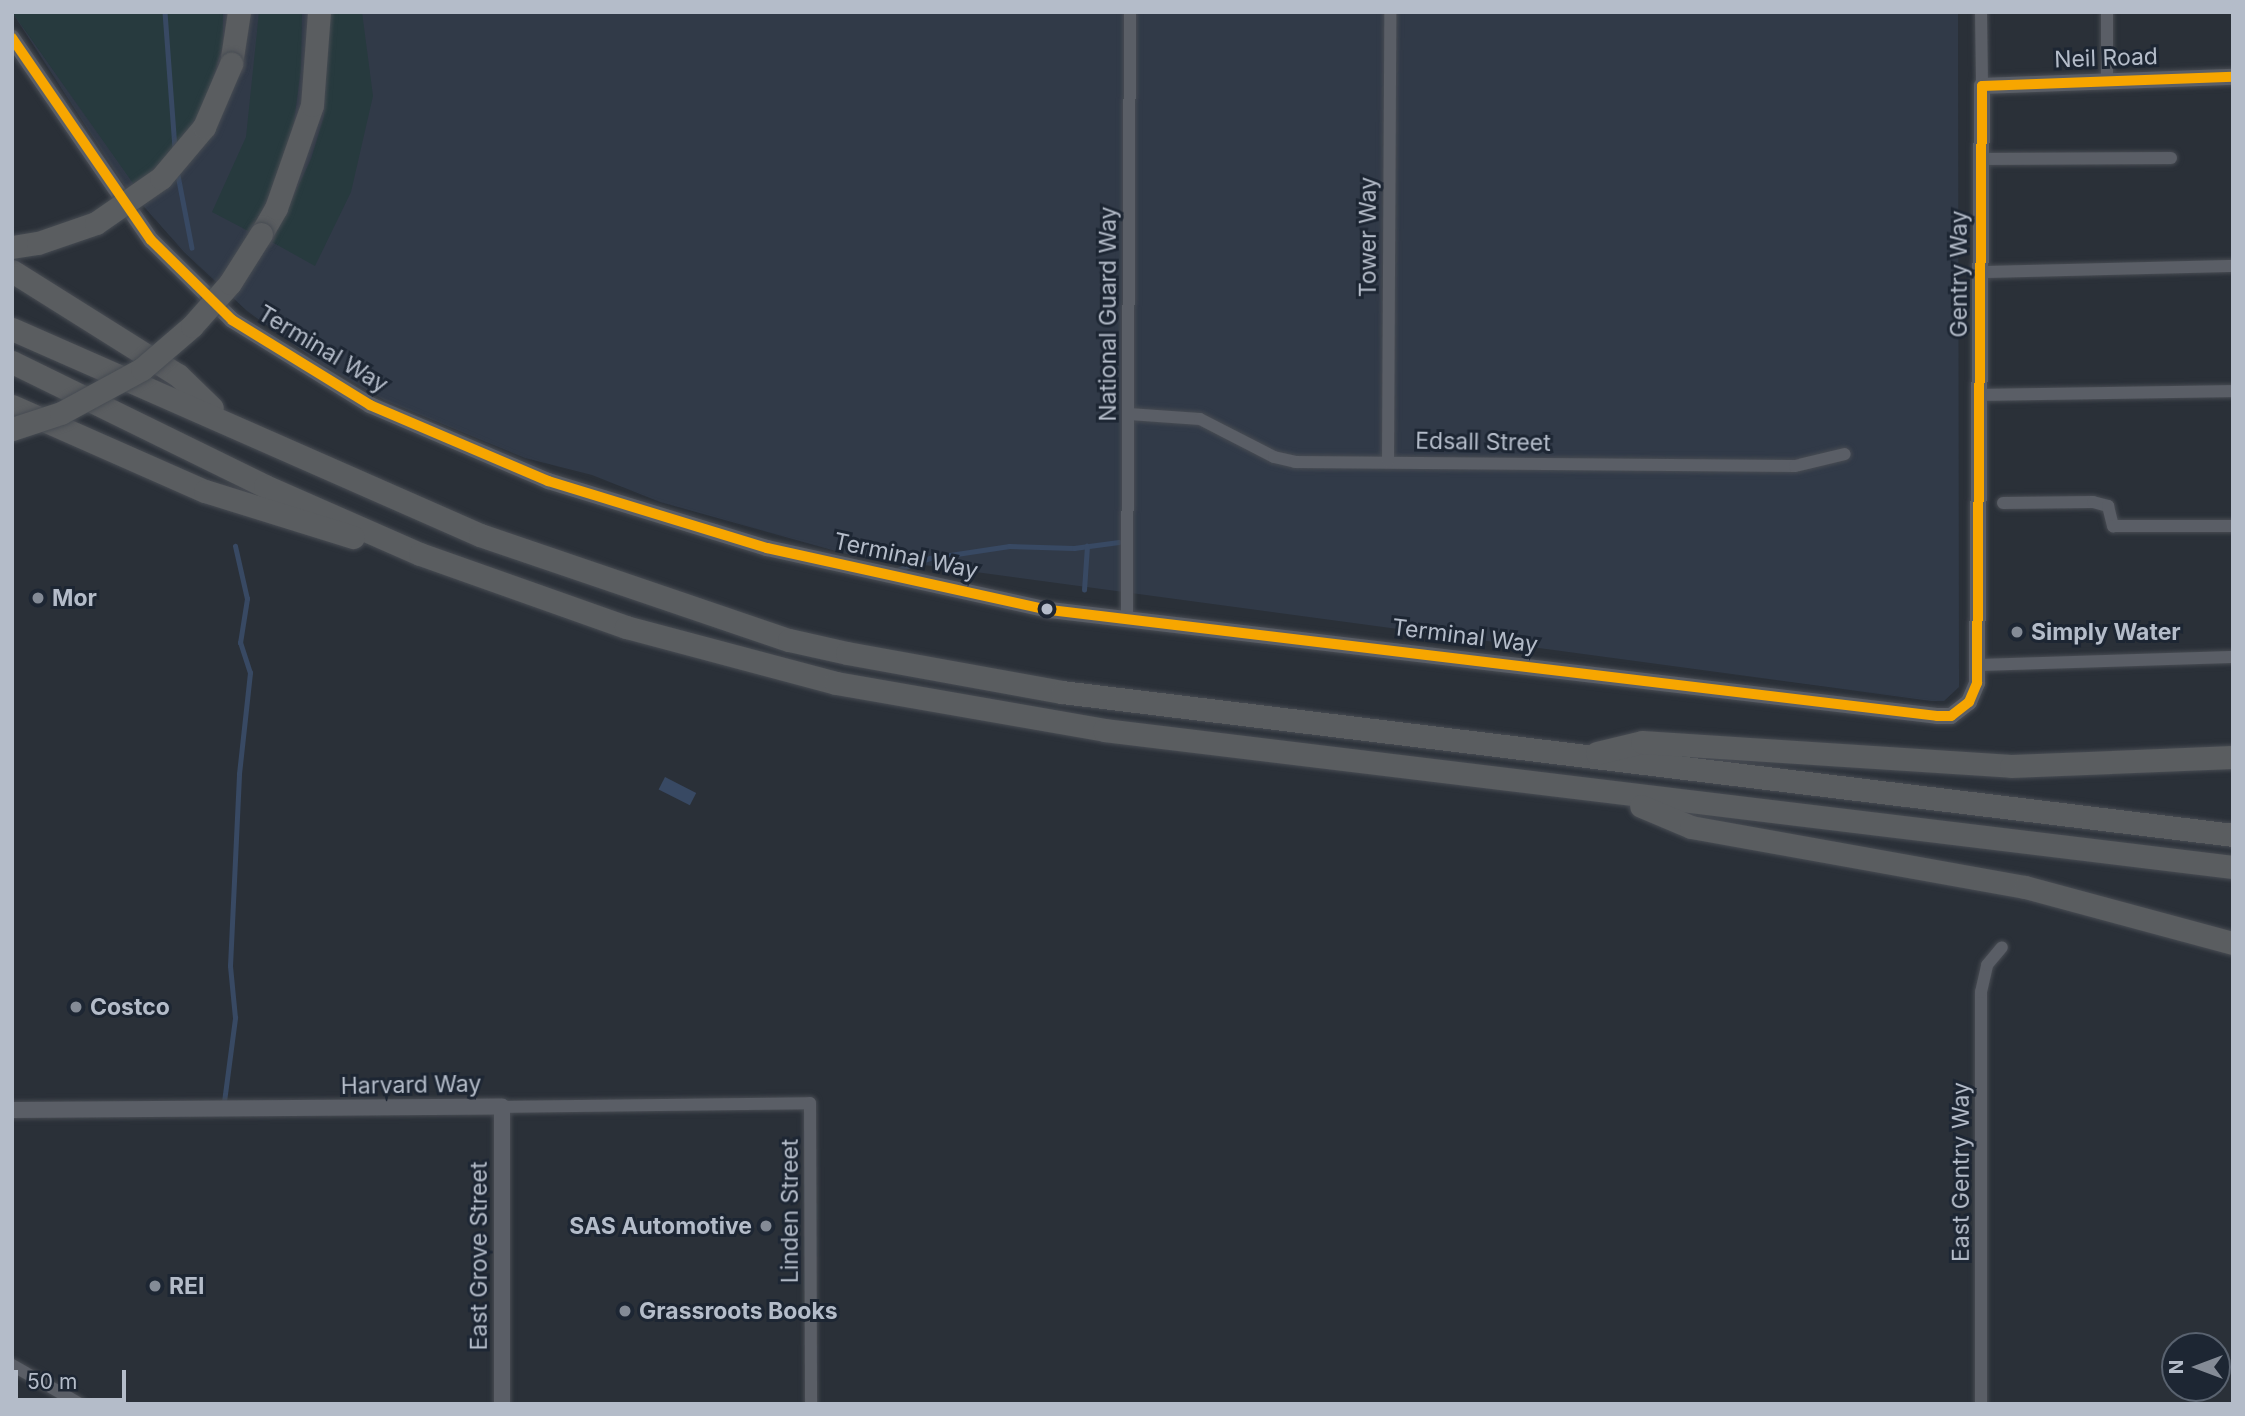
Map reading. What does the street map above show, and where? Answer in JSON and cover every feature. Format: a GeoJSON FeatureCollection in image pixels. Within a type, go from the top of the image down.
{"type":"FeatureCollection","features":[{"type":"Feature","properties":{"kind":"highway"},"geometry":{"type":"LineString","coordinates":[[12,247],[38,243],[96,223],[161,178],[204,127],[230,64],[239,12]]}},
{"type":"Feature","properties":{"kind":"highway"},"geometry":{"type":"LineString","coordinates":[[313,12],[318,39]]}},
{"type":"Feature","properties":{"kind":"highway"},"geometry":{"type":"LineString","coordinates":[[12,429],[61,413],[142,369],[192,326],[230,283],[276,208],[306,127],[315,86],[319,12]]}},
{"type":"Feature","properties":{"kind":"highway"},"geometry":{"type":"LineString","coordinates":[[12,271],[178,375],[227,422]]}},
{"type":"Feature","properties":{"kind":"highway"},"geometry":{"type":"LineString","coordinates":[[12,329],[227,422],[347,480],[480,535],[789,640],[952,675],[1062,692],[2233,835]]}},
{"type":"Feature","properties":{"kind":"highway"},"geometry":{"type":"LineString","coordinates":[[12,362],[265,486],[420,554],[536,598],[679,643],[938,704],[1615,796],[2233,867]]}},
{"type":"Feature","properties":{"kind":"highway"},"geometry":{"type":"LineString","coordinates":[[12,406],[205,491],[302,525],[420,554]]}},
{"type":"Feature","properties":{"kind":"highway"},"geometry":{"type":"LineString","coordinates":[[1584,757],[1642,742],[2011,766],[2233,757]]}},
{"type":"Feature","properties":{"kind":"highway"},"geometry":{"type":"LineString","coordinates":[[1615,796],[1691,827],[2025,887],[2233,943]]}},
{"type":"Feature","properties":{"kind":"street","name":"National Guard Way"},"geometry":{"type":"LineString","coordinates":[[1127,616],[1130,12]]}},
{"type":"Feature","properties":{"kind":"street","name":"Tower Way"},"geometry":{"type":"LineString","coordinates":[[1388,462],[1390,12]]}},
{"type":"Feature","properties":{"kind":"street","name":"Gentry Way"},"geometry":{"type":"LineString","coordinates":[[1969,702],[1975,691],[1978,665],[1982,395],[1981,12]]}},
{"type":"Feature","properties":{"kind":"street"},"geometry":{"type":"LineString","coordinates":[[2107,12],[2107,80]]}},
{"type":"Feature","properties":{"kind":"street","name":"Terminal Way"},"geometry":{"type":"LineString","coordinates":[[12,38],[114,192],[199,291],[258,340],[370,405],[548,481],[767,548],[1051,610],[1127,616],[1937,716],[1951,716],[1969,702]]}},
{"type":"Feature","properties":{"kind":"street","name":"Neil Road"},"geometry":{"type":"LineString","coordinates":[[1982,86],[2233,77]]}},
{"type":"Feature","properties":{"kind":"street"},"geometry":{"type":"LineString","coordinates":[[1980,159],[2171,158]]}},
{"type":"Feature","properties":{"kind":"street"},"geometry":{"type":"LineString","coordinates":[[1982,272],[2233,266]]}},
{"type":"Feature","properties":{"kind":"street"},"geometry":{"type":"LineString","coordinates":[[1982,395],[2233,391]]}},
{"type":"Feature","properties":{"kind":"street","name":"Edsall Street"},"geometry":{"type":"LineString","coordinates":[[1129,414],[1200,419],[1274,457],[1295,462],[1795,466],[1845,454]]}},
{"type":"Feature","properties":{"kind":"street"},"geometry":{"type":"LineString","coordinates":[[2003,503],[2093,502],[2108,506],[2113,526],[2233,526]]}},
{"type":"Feature","properties":{"kind":"street"},"geometry":{"type":"LineString","coordinates":[[1978,665],[2233,657]]}},
{"type":"Feature","properties":{"kind":"street","name":"East Gentry Way"},"geometry":{"type":"LineString","coordinates":[[1981,1404],[1981,992],[1987,965],[2002,947]]}},
{"type":"Feature","properties":{"kind":"street","name":"Harvard Way"},"geometry":{"type":"LineString","coordinates":[[12,1110],[810,1103]]}},
{"type":"Feature","properties":{"kind":"street","name":"Linden Street"},"geometry":{"type":"LineString","coordinates":[[810,1103],[811,1404]]}},
{"type":"Feature","properties":{"kind":"street","name":"East Grove Street"},"geometry":{"type":"LineString","coordinates":[[502,1107],[502,1404]]}},
{"type":"Feature","properties":{"kind":"street"},"geometry":{"type":"LineString","coordinates":[[12,1365],[79,1404]]}},
{"type":"Feature","properties":{"kind":"shaded area"},"geometry":{"type":"Polygon","coordinates":[[[12,12],[1958,12],[1959,687],[1944,701],[1931,701],[850,555],[660,502],[592,475],[525,458],[384,400],[321,364],[247,311],[184,252],[122,182],[12,12]]]}},
{"type":"Feature","properties":{"kind":"green space"},"geometry":{"type":"Polygon","coordinates":[[[12,12],[223,12],[223,45],[207,97],[187,135],[137,189],[12,12]]]}},
{"type":"Feature","properties":{"kind":"green space"},"geometry":{"type":"Polygon","coordinates":[[[259,12],[302,12],[301,68],[294,122],[277,178],[252,233],[212,212],[246,137],[259,12]]]}},
{"type":"Feature","properties":{"kind":"green space"},"geometry":{"type":"Polygon","coordinates":[[[330,12],[362,12],[373,96],[351,192],[315,266],[272,242],[311,159],[324,116],[330,12]]]}},
{"type":"Feature","properties":{"kind":"water"},"geometry":{"type":"Polygon","coordinates":[[[665,777],[696,793],[690,805],[659,789],[665,777]]]}},
{"type":"Feature","properties":{"kind":"waterway"},"geometry":{"type":"LineString","coordinates":[[165,12],[175,148]]}},
{"type":"Feature","properties":{"kind":"waterway"},"geometry":{"type":"LineString","coordinates":[[177,170],[192,248]]}},
{"type":"Feature","properties":{"kind":"waterway"},"geometry":{"type":"LineString","coordinates":[[897,570],[930,558],[1009,546],[1074,548],[1119,542]]}},
{"type":"Feature","properties":{"kind":"waterway"},"geometry":{"type":"LineString","coordinates":[[224,1102],[235,1018],[230,966],[239,774],[250,673],[240,643],[247,599],[235,546]]}},
{"type":"Feature","properties":{"kind":"waterway"},"geometry":{"type":"LineString","coordinates":[[1084,590],[1087,546]]}},
{"type":"Feature","properties":{"kind":"transit line"},"geometry":{"type":"LineString","coordinates":[[12,38],[151,240],[232,320],[370,405],[548,481],[767,548],[1050,610],[1937,716],[1951,716],[1969,702],[1977,683],[1982,86],[2233,77]]}},
{"type":"Feature","properties":{"kind":"place","name":"Mor"},"geometry":{"type":"Point","coordinates":[38,598]}},
{"type":"Feature","properties":{"kind":"place","name":"Simply Water"},"geometry":{"type":"Point","coordinates":[2017,632]}},
{"type":"Feature","properties":{"kind":"place","name":"Costco"},"geometry":{"type":"Point","coordinates":[76,1007]}},
{"type":"Feature","properties":{"kind":"place","name":"SAS Automotive"},"geometry":{"type":"Point","coordinates":[766,1226]}},
{"type":"Feature","properties":{"kind":"place","name":"REI"},"geometry":{"type":"Point","coordinates":[155,1286]}},
{"type":"Feature","properties":{"kind":"place","name":"Grassroots Books"},"geometry":{"type":"Point","coordinates":[625,1311]}}]}
